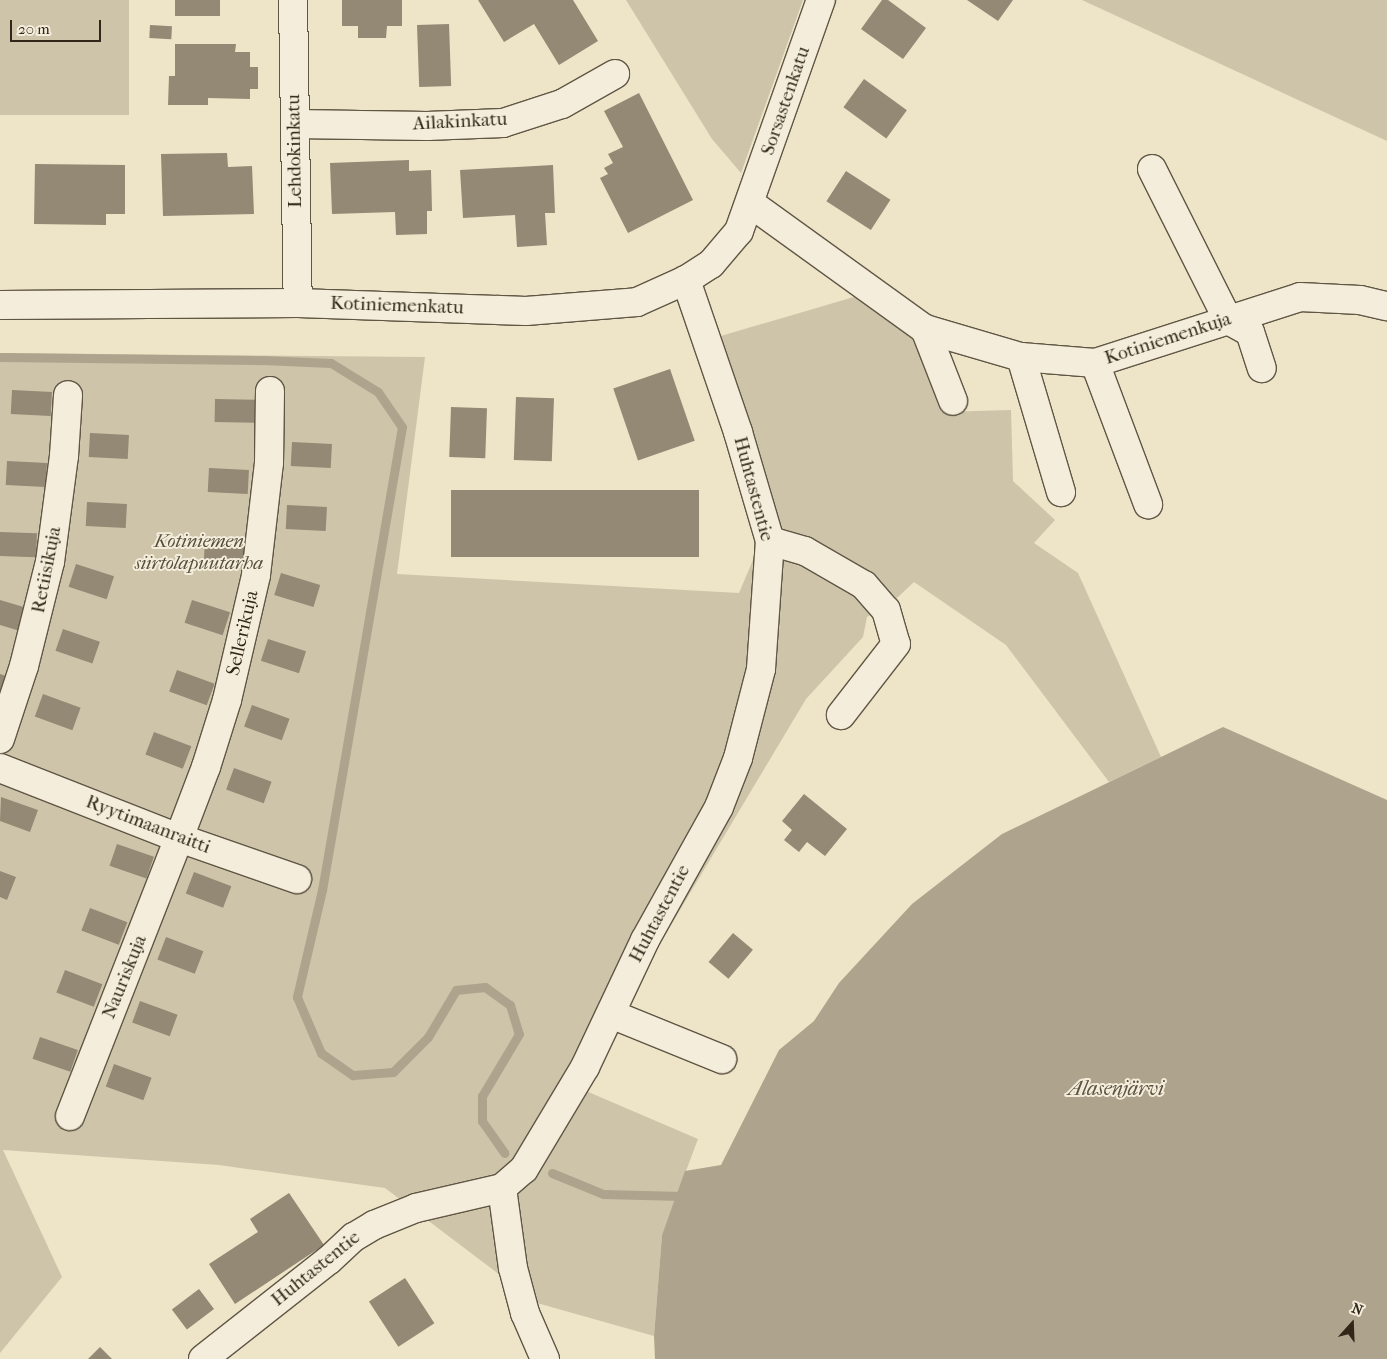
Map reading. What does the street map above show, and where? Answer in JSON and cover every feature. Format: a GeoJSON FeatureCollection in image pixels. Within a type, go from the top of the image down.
{"type":"FeatureCollection","features":[{"type":"Feature","properties":{"kind":"street","name":"Lehdokinkatu"},"geometry":{"type":"LineString","coordinates":[[293,0],[298,303]]}},
{"type":"Feature","properties":{"kind":"street","name":"Sorsastenkatu"},"geometry":{"type":"LineString","coordinates":[[750,203],[821,0]]}},
{"type":"Feature","properties":{"kind":"street","name":"Ailakinkatu"},"geometry":{"type":"LineString","coordinates":[[295,124],[427,126],[503,123],[562,104],[616,74]]}},
{"type":"Feature","properties":{"kind":"street"},"geometry":{"type":"LineString","coordinates":[[1152,169],[1228,320],[1250,332],[1262,368]]}},
{"type":"Feature","properties":{"kind":"street","name":"Kotiniemenkatu"},"geometry":{"type":"LineString","coordinates":[[0,305],[298,303],[526,311],[637,302],[686,280],[711,264],[739,231],[750,203]]}},
{"type":"Feature","properties":{"kind":"street","name":"Kotiniemenkuja"},"geometry":{"type":"LineString","coordinates":[[750,203],[925,329],[1021,357],[1095,363],[1300,297],[1360,300],[1387,306]]}},
{"type":"Feature","properties":{"kind":"street","name":"Huhtastentie"},"geometry":{"type":"LineString","coordinates":[[203,1359],[329,1260],[354,1237],[374,1225],[416,1208],[502,1188],[524,1170],[542,1143],[585,1067],[645,940],[719,807],[738,758],[761,669],[770,541],[738,432],[686,280]]}},
{"type":"Feature","properties":{"kind":"street"},"geometry":{"type":"LineString","coordinates":[[925,329],[953,401]]}},
{"type":"Feature","properties":{"kind":"street"},"geometry":{"type":"LineString","coordinates":[[1021,357],[1061,492]]}},
{"type":"Feature","properties":{"kind":"street"},"geometry":{"type":"LineString","coordinates":[[1095,363],[1148,504]]}},
{"type":"Feature","properties":{"kind":"street","name":"Sellerikuja"},"geometry":{"type":"LineString","coordinates":[[179,838],[206,768],[228,700],[256,575],[269,464],[270,391]]}},
{"type":"Feature","properties":{"kind":"street","name":"Retiisikuja"},"geometry":{"type":"LineString","coordinates":[[0,739],[29,649],[50,562],[64,456],[68,395]]}},
{"type":"Feature","properties":{"kind":"street"},"geometry":{"type":"LineString","coordinates":[[770,541],[805,551],[864,585],[886,610],[896,644],[841,715]]}},
{"type":"Feature","properties":{"kind":"street","name":"Ryytimaanraitti"},"geometry":{"type":"LineString","coordinates":[[0,768],[179,838],[297,880]]}},
{"type":"Feature","properties":{"kind":"street","name":"Nauriskuja"},"geometry":{"type":"LineString","coordinates":[[70,1116],[179,838]]}},
{"type":"Feature","properties":{"kind":"street"},"geometry":{"type":"LineString","coordinates":[[611,1014],[722,1059]]}},
{"type":"Feature","properties":{"kind":"street"},"geometry":{"type":"LineString","coordinates":[[502,1188],[513,1268],[525,1313],[544,1359]]}},
{"type":"Feature","properties":{"kind":"green space"},"geometry":{"type":"Polygon","coordinates":[[[0,0],[129,0],[129,115],[0,115],[0,0]]]}},
{"type":"Feature","properties":{"kind":"green space"},"geometry":{"type":"Polygon","coordinates":[[[626,0],[803,0],[741,173],[712,139],[626,0]]]}},
{"type":"Feature","properties":{"kind":"green space"},"geometry":{"type":"Polygon","coordinates":[[[1082,0],[1387,0],[1387,141],[1082,0]]]}},
{"type":"Feature","properties":{"kind":"green space","name":"Kotiniemen siirtolapuutarha"},"geometry":{"type":"Polygon","coordinates":[[[881,289],[914,336],[941,412],[1011,410],[1013,481],[1055,520],[1034,543],[1078,573],[1161,757],[1109,782],[1006,645],[914,582],[898,597],[867,617],[863,637],[806,699],[625,1002],[586,1091],[698,1139],[662,1235],[654,1336],[537,1303],[385,1188],[219,1165],[3,1150],[62,1277],[0,1353],[0,353],[425,357],[397,574],[739,593],[761,541],[697,343],[881,289]]]}},
{"type":"Feature","properties":{"kind":"water","name":"Alasenjärvi"},"geometry":{"type":"Polygon","coordinates":[[[1223,727],[1387,800],[1387,1359],[655,1359],[654,1336],[662,1235],[685,1171],[721,1165],[779,1050],[814,1021],[839,983],[912,904],[1002,834],[1223,727]]]}},
{"type":"Feature","properties":{"kind":"building"},"geometry":{"type":"Polygon","coordinates":[[[175,0],[220,0],[220,16],[175,16],[175,0]]]}},
{"type":"Feature","properties":{"kind":"building"},"geometry":{"type":"Polygon","coordinates":[[[342,0],[402,0],[402,26],[387,26],[386,38],[358,38],[358,26],[342,26],[342,0]]]}},
{"type":"Feature","properties":{"kind":"building"},"geometry":{"type":"Polygon","coordinates":[[[478,0],[573,0],[598,41],[559,65],[534,24],[504,42],[478,0]]]}},
{"type":"Feature","properties":{"kind":"building"},"geometry":{"type":"Polygon","coordinates":[[[882,0],[888,0],[926,28],[903,59],[861,29],[882,0]]]}},
{"type":"Feature","properties":{"kind":"building"},"geometry":{"type":"Polygon","coordinates":[[[967,0],[1013,0],[998,21],[967,0]]]}},
{"type":"Feature","properties":{"kind":"building"},"geometry":{"type":"Polygon","coordinates":[[[449,24],[451,86],[419,87],[417,25],[449,24]]]}},
{"type":"Feature","properties":{"kind":"building"},"geometry":{"type":"Polygon","coordinates":[[[150,25],[172,26],[171,39],[149,38],[150,25]]]}},
{"type":"Feature","properties":{"kind":"building"},"geometry":{"type":"Polygon","coordinates":[[[175,44],[236,44],[235,52],[250,52],[250,67],[258,67],[258,89],[250,89],[250,99],[208,98],[208,105],[168,105],[169,76],[175,76],[175,44]]]}},
{"type":"Feature","properties":{"kind":"building"},"geometry":{"type":"Polygon","coordinates":[[[864,79],[907,110],[886,138],[843,107],[864,79]]]}},
{"type":"Feature","properties":{"kind":"building"},"geometry":{"type":"Polygon","coordinates":[[[639,93],[693,200],[628,233],[600,178],[608,174],[604,168],[613,163],[608,154],[623,147],[604,111],[639,93]]]}},
{"type":"Feature","properties":{"kind":"building"},"geometry":{"type":"Polygon","coordinates":[[[227,153],[228,167],[252,166],[254,214],[163,216],[161,154],[227,153]]]}},
{"type":"Feature","properties":{"kind":"building"},"geometry":{"type":"Polygon","coordinates":[[[409,160],[409,171],[431,170],[432,211],[427,211],[427,234],[396,235],[395,212],[332,214],[330,163],[409,160]]]}},
{"type":"Feature","properties":{"kind":"building"},"geometry":{"type":"Polygon","coordinates":[[[35,164],[125,165],[125,214],[106,214],[106,225],[34,224],[35,164]]]}},
{"type":"Feature","properties":{"kind":"building"},"geometry":{"type":"Polygon","coordinates":[[[553,165],[555,213],[545,213],[547,245],[517,247],[515,215],[463,218],[460,170],[553,165]]]}},
{"type":"Feature","properties":{"kind":"building"},"geometry":{"type":"Polygon","coordinates":[[[846,171],[890,200],[871,230],[826,201],[846,171]]]}},
{"type":"Feature","properties":{"kind":"building"},"geometry":{"type":"Polygon","coordinates":[[[670,369],[695,441],[638,460],[613,389],[670,369]]]}},
{"type":"Feature","properties":{"kind":"building"},"geometry":{"type":"Polygon","coordinates":[[[12,390],[52,392],[51,416],[11,414],[12,390]]]}},
{"type":"Feature","properties":{"kind":"building"},"geometry":{"type":"Polygon","coordinates":[[[516,397],[554,398],[552,461],[514,460],[516,397]]]}},
{"type":"Feature","properties":{"kind":"building"},"geometry":{"type":"Polygon","coordinates":[[[215,399],[255,400],[255,423],[215,422],[215,399]]]}},
{"type":"Feature","properties":{"kind":"building"},"geometry":{"type":"Polygon","coordinates":[[[451,407],[487,408],[485,458],[449,457],[451,407]]]}},
{"type":"Feature","properties":{"kind":"building"},"geometry":{"type":"Polygon","coordinates":[[[90,433],[129,435],[128,459],[89,457],[90,433]]]}},
{"type":"Feature","properties":{"kind":"building"},"geometry":{"type":"Polygon","coordinates":[[[292,442],[332,444],[331,468],[291,466],[292,442]]]}},
{"type":"Feature","properties":{"kind":"building"},"geometry":{"type":"Polygon","coordinates":[[[7,461],[47,463],[46,487],[6,485],[7,461]]]}},
{"type":"Feature","properties":{"kind":"building"},"geometry":{"type":"Polygon","coordinates":[[[209,468],[249,470],[248,494],[208,492],[209,468]]]}},
{"type":"Feature","properties":{"kind":"building"},"geometry":{"type":"Polygon","coordinates":[[[451,490],[699,490],[699,557],[451,557],[451,490]]]}},
{"type":"Feature","properties":{"kind":"building"},"geometry":{"type":"Polygon","coordinates":[[[87,502],[127,504],[126,528],[86,526],[87,502]]]}},
{"type":"Feature","properties":{"kind":"building"},"geometry":{"type":"Polygon","coordinates":[[[287,505],[327,507],[326,531],[286,529],[287,505]]]}},
{"type":"Feature","properties":{"kind":"building"},"geometry":{"type":"Polygon","coordinates":[[[0,532],[37,533],[36,557],[0,556],[0,532]]]}},
{"type":"Feature","properties":{"kind":"building"},"geometry":{"type":"Polygon","coordinates":[[[205,539],[245,541],[244,565],[204,563],[205,539]]]}},
{"type":"Feature","properties":{"kind":"building"},"geometry":{"type":"Polygon","coordinates":[[[76,564],[114,576],[107,599],[69,587],[76,564]]]}},
{"type":"Feature","properties":{"kind":"building"},"geometry":{"type":"Polygon","coordinates":[[[281,573],[320,585],[313,607],[274,595],[281,573]]]}},
{"type":"Feature","properties":{"kind":"building"},"geometry":{"type":"Polygon","coordinates":[[[0,600],[27,608],[20,631],[0,625],[0,600]]]}},
{"type":"Feature","properties":{"kind":"building"},"geometry":{"type":"Polygon","coordinates":[[[192,600],[230,612],[223,635],[185,623],[192,600]]]}},
{"type":"Feature","properties":{"kind":"building"},"geometry":{"type":"Polygon","coordinates":[[[63,629],[100,642],[92,663],[56,651],[63,629]]]}},
{"type":"Feature","properties":{"kind":"building"},"geometry":{"type":"Polygon","coordinates":[[[268,639],[306,651],[299,673],[261,661],[268,639]]]}},
{"type":"Feature","properties":{"kind":"building"},"geometry":{"type":"Polygon","coordinates":[[[177,670],[215,684],[207,705],[169,692],[177,670]]]}},
{"type":"Feature","properties":{"kind":"building"},"geometry":{"type":"Polygon","coordinates":[[[0,674],[6,676],[0,695],[0,674]]]}},
{"type":"Feature","properties":{"kind":"building"},"geometry":{"type":"Polygon","coordinates":[[[43,694],[81,708],[72,730],[35,717],[43,694]]]}},
{"type":"Feature","properties":{"kind":"building"},"geometry":{"type":"Polygon","coordinates":[[[252,705],[290,719],[282,740],[244,727],[252,705]]]}},
{"type":"Feature","properties":{"kind":"building"},"geometry":{"type":"Polygon","coordinates":[[[154,732],[191,746],[183,769],[145,754],[154,732]]]}},
{"type":"Feature","properties":{"kind":"building"},"geometry":{"type":"Polygon","coordinates":[[[234,768],[272,782],[264,803],[226,790],[234,768]]]}},
{"type":"Feature","properties":{"kind":"building"},"geometry":{"type":"Polygon","coordinates":[[[804,794],[847,829],[825,856],[807,842],[799,852],[784,840],[792,830],[782,821],[804,794]]]}},
{"type":"Feature","properties":{"kind":"building"},"geometry":{"type":"Polygon","coordinates":[[[1,797],[38,810],[30,832],[0,821],[1,797]]]}},
{"type":"Feature","properties":{"kind":"building"},"geometry":{"type":"Polygon","coordinates":[[[117,844],[154,857],[146,878],[110,866],[117,844]]]}},
{"type":"Feature","properties":{"kind":"building"},"geometry":{"type":"Polygon","coordinates":[[[0,871],[16,877],[7,900],[0,897],[0,871]]]}},
{"type":"Feature","properties":{"kind":"building"},"geometry":{"type":"Polygon","coordinates":[[[194,872],[231,886],[223,908],[186,893],[194,872]]]}},
{"type":"Feature","properties":{"kind":"building"},"geometry":{"type":"Polygon","coordinates":[[[90,908],[127,922],[119,945],[81,930],[90,908]]]}},
{"type":"Feature","properties":{"kind":"building"},"geometry":{"type":"Polygon","coordinates":[[[733,933],[753,950],[728,979],[709,962],[733,933]]]}},
{"type":"Feature","properties":{"kind":"building"},"geometry":{"type":"Polygon","coordinates":[[[166,937],[203,951],[195,974],[157,959],[166,937]]]}},
{"type":"Feature","properties":{"kind":"building"},"geometry":{"type":"Polygon","coordinates":[[[65,970],[102,984],[94,1007],[56,992],[65,970]]]}},
{"type":"Feature","properties":{"kind":"building"},"geometry":{"type":"Polygon","coordinates":[[[140,1001],[178,1015],[170,1036],[132,1023],[140,1001]]]}},
{"type":"Feature","properties":{"kind":"building"},"geometry":{"type":"Polygon","coordinates":[[[40,1037],[78,1050],[70,1072],[33,1059],[40,1037]]]}},
{"type":"Feature","properties":{"kind":"building"},"geometry":{"type":"Polygon","coordinates":[[[114,1064],[152,1078],[143,1100],[106,1087],[114,1064]]]}},
{"type":"Feature","properties":{"kind":"building"},"geometry":{"type":"Polygon","coordinates":[[[289,1193],[324,1245],[235,1304],[209,1264],[258,1232],[250,1219],[289,1193]]]}},
{"type":"Feature","properties":{"kind":"building"},"geometry":{"type":"Polygon","coordinates":[[[405,1278],[434,1323],[398,1347],[369,1301],[405,1278]]]}},
{"type":"Feature","properties":{"kind":"building"},"geometry":{"type":"Polygon","coordinates":[[[199,1289],[214,1309],[187,1329],[172,1309],[199,1289]]]}},
{"type":"Feature","properties":{"kind":"building"},"geometry":{"type":"Polygon","coordinates":[[[100,1347],[112,1359],[88,1359],[100,1347]]]}},
{"type":"Feature","properties":{"kind":"waterway"},"geometry":{"type":"LineString","coordinates":[[0,357],[262,360],[331,363],[378,392],[402,427],[322,890],[297,997],[321,1053],[353,1075],[393,1072],[428,1037],[456,990],[485,987],[510,1005],[519,1034],[482,1096],[482,1121],[504,1153]]}},
{"type":"Feature","properties":{"kind":"waterway"},"geometry":{"type":"LineString","coordinates":[[552,1173],[603,1194],[682,1196]]}}]}
